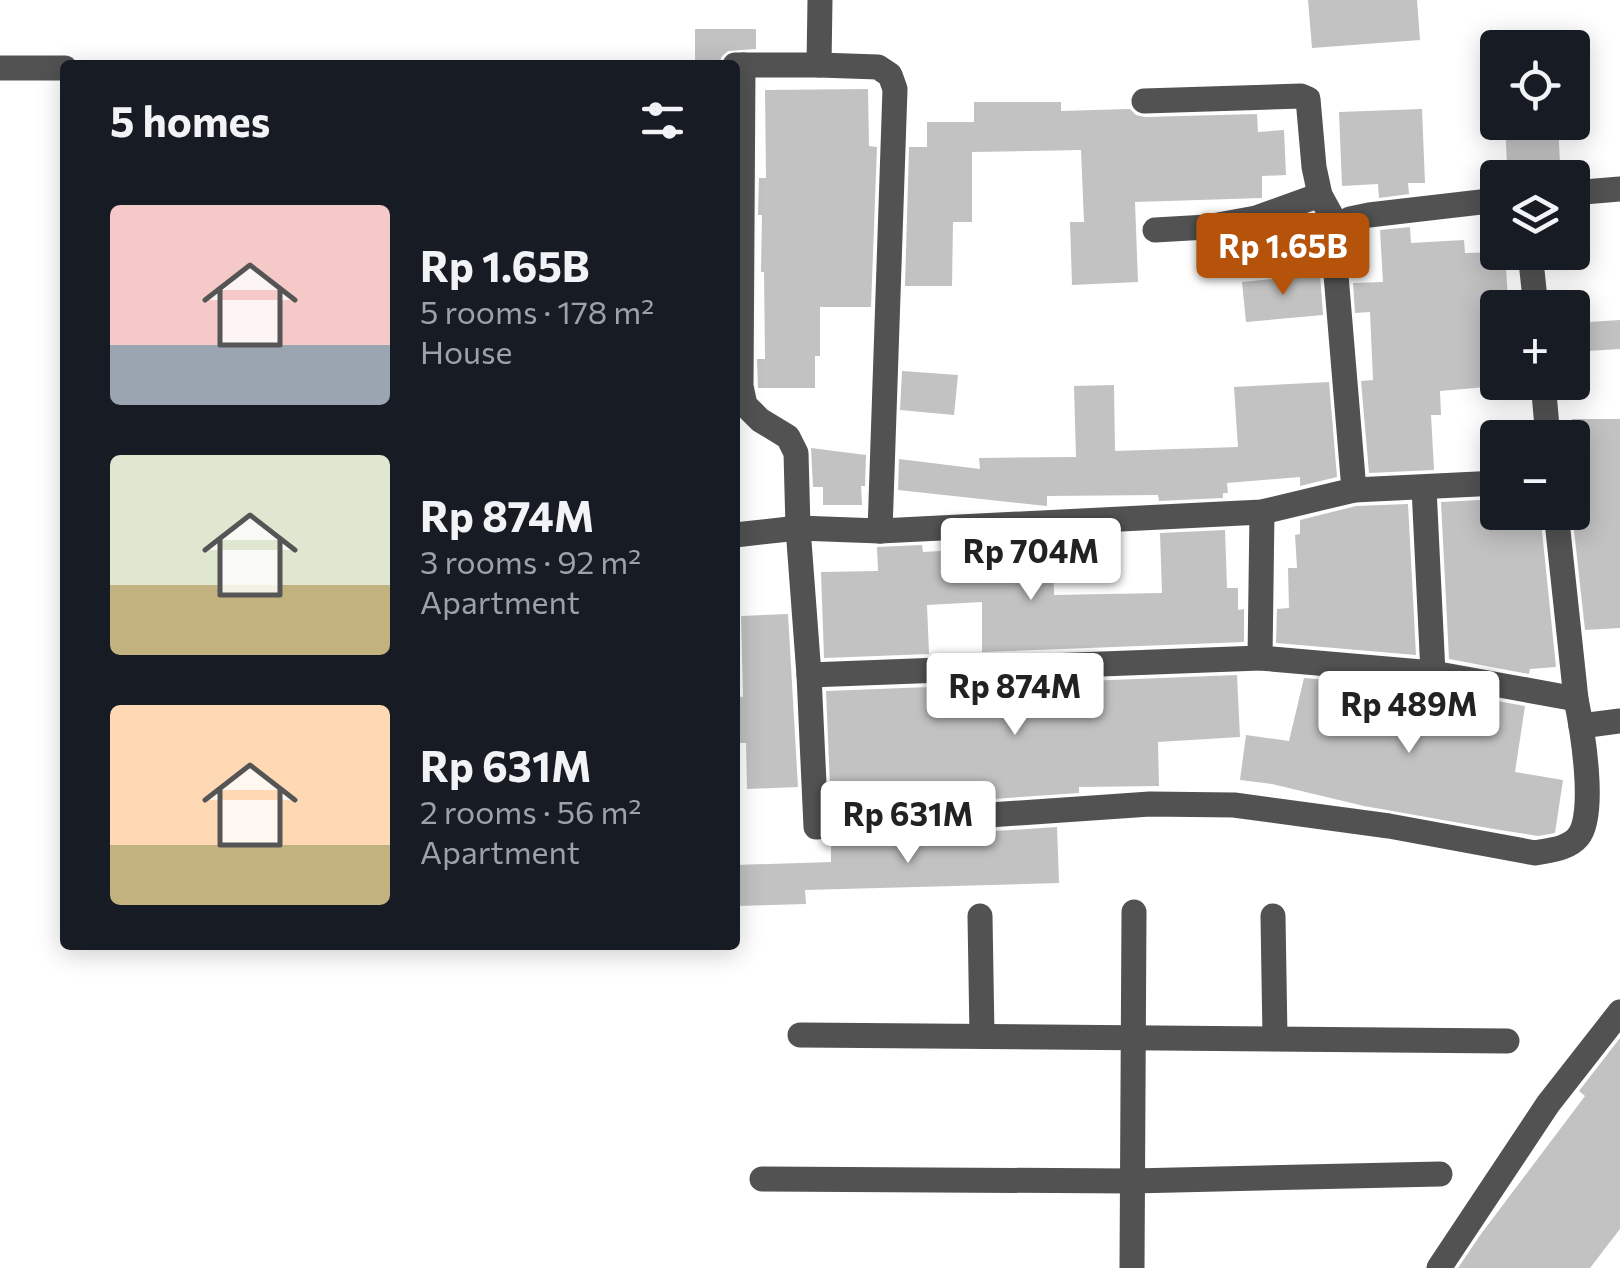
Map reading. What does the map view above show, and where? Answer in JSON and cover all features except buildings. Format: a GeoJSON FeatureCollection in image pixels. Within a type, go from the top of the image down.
{"type":"FeatureCollection","features":[{"type":"Feature","properties":{"kind":"street"},"geometry":{"type":"LineString","coordinates":[[818,64],[820,0]]}},
{"type":"Feature","properties":{"kind":"street"},"geometry":{"type":"LineString","coordinates":[[740,65],[878,67],[890,74],[895,89],[880,531]]}},
{"type":"Feature","properties":{"kind":"street"},"geometry":{"type":"LineString","coordinates":[[0,68],[60,68]]}},
{"type":"Feature","properties":{"kind":"street"},"geometry":{"type":"LineString","coordinates":[[1144,101],[1305,97],[1309,103],[1310,143],[1320,195],[1337,226]]}},
{"type":"Feature","properties":{"kind":"street"},"geometry":{"type":"LineString","coordinates":[[1590,191],[1620,188]]}},
{"type":"Feature","properties":{"kind":"street"},"geometry":{"type":"LineString","coordinates":[[1155,230],[1207,227],[1256,218],[1320,195]]}},
{"type":"Feature","properties":{"kind":"street"},"geometry":{"type":"LineString","coordinates":[[1354,490],[1333,238],[1337,226],[1370,215],[1480,202]]}},
{"type":"Feature","properties":{"kind":"street"},"geometry":{"type":"LineString","coordinates":[[740,226],[741,386],[745,405],[760,420],[788,437],[796,453],[808,675],[808,837],[1150,804],[1234,805],[1389,826],[1535,853],[1558,849],[1575,841],[1585,827],[1588,805],[1558,530]]}},
{"type":"Feature","properties":{"kind":"street"},"geometry":{"type":"LineString","coordinates":[[740,534],[798,528],[880,531],[1262,512],[1354,490],[1480,484]]}},
{"type":"Feature","properties":{"kind":"street"},"geometry":{"type":"LineString","coordinates":[[1424,488],[1434,673]]}},
{"type":"Feature","properties":{"kind":"street"},"geometry":{"type":"LineString","coordinates":[[1260,658],[1262,512]]}},
{"type":"Feature","properties":{"kind":"street"},"geometry":{"type":"LineString","coordinates":[[808,675],[1260,658],[1434,673],[1576,699]]}},
{"type":"Feature","properties":{"kind":"street"},"geometry":{"type":"LineString","coordinates":[[1582,726],[1620,721]]}},
{"type":"Feature","properties":{"kind":"street"},"geometry":{"type":"LineString","coordinates":[[1132,1268],[1134,912]]}},
{"type":"Feature","properties":{"kind":"street"},"geometry":{"type":"LineString","coordinates":[[980,916],[982,1036]]}},
{"type":"Feature","properties":{"kind":"street"},"geometry":{"type":"LineString","coordinates":[[1273,916],[1276,1038]]}},
{"type":"Feature","properties":{"kind":"street"},"geometry":{"type":"LineString","coordinates":[[1439,1268],[1548,1104],[1620,1012]]}},
{"type":"Feature","properties":{"kind":"street"},"geometry":{"type":"LineString","coordinates":[[800,1035],[1507,1041]]}},
{"type":"Feature","properties":{"kind":"street"},"geometry":{"type":"LineString","coordinates":[[762,1179],[1132,1180],[1440,1174]]}}]}
